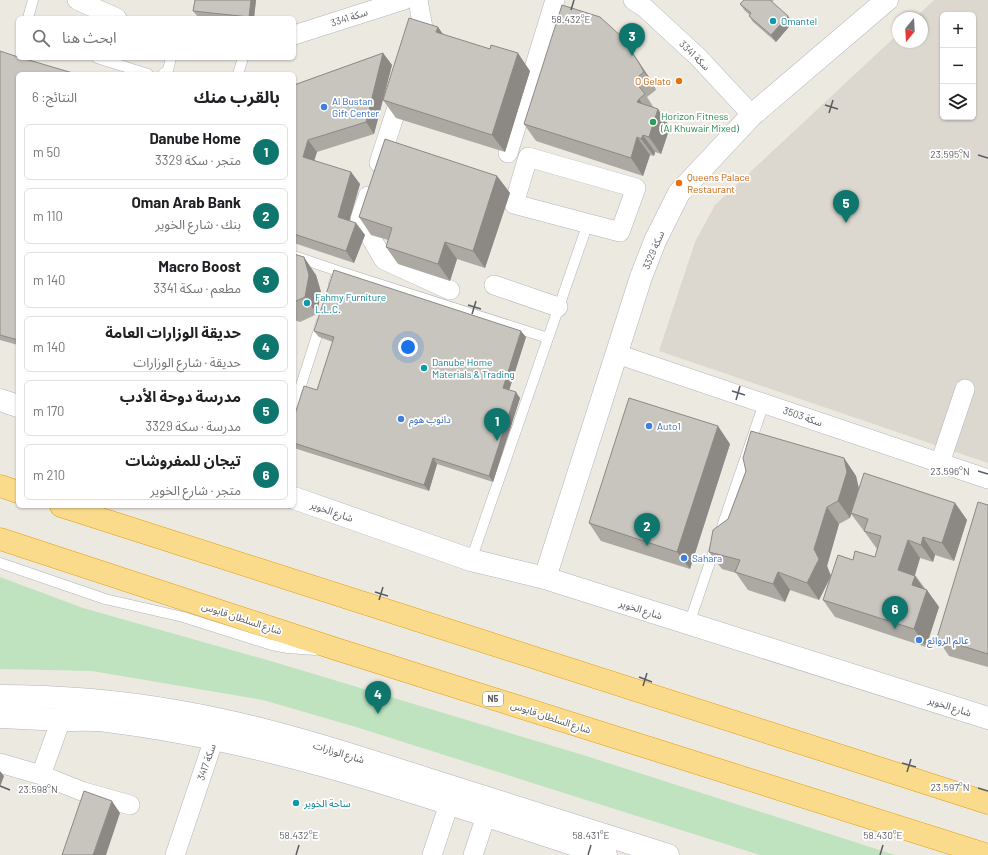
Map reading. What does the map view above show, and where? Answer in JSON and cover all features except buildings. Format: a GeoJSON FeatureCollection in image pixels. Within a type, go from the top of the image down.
{"type":"FeatureCollection","features":[{"type":"Feature","properties":{"kind":"highway"},"geometry":{"type":"LineString","coordinates":[[0,486],[16,491]]}},
{"type":"Feature","properties":{"kind":"highway"},"geometry":{"type":"LineString","coordinates":[[68,508],[988,803]]}},
{"type":"Feature","properties":{"kind":"highway","name":"شارع السلطان قابوس"},"geometry":{"type":"LineString","coordinates":[[0,540],[336,649],[988,855]]}},
{"type":"Feature","properties":{"kind":"street"},"geometry":{"type":"LineString","coordinates":[[77,0],[113,16]]}},
{"type":"Feature","properties":{"kind":"street","name":"سكة 3341"},"geometry":{"type":"LineString","coordinates":[[296,34],[404,0]]}},
{"type":"Feature","properties":{"kind":"street"},"geometry":{"type":"LineString","coordinates":[[418,0],[430,31],[410,69],[360,219],[384,260],[450,290]]}},
{"type":"Feature","properties":{"kind":"street"},"geometry":{"type":"LineString","coordinates":[[508,153],[556,0]]}},
{"type":"Feature","properties":{"kind":"street","name":"سكة 3341"},"geometry":{"type":"LineString","coordinates":[[633,0],[645,8],[698,57],[752,115]]}},
{"type":"Feature","properties":{"kind":"street","name":"سكة 3329"},"geometry":{"type":"LineString","coordinates":[[545,578],[641,277],[652,248],[679,193],[752,115],[887,0]]}},
{"type":"Feature","properties":{"kind":"street"},"geometry":{"type":"LineString","coordinates":[[516,59],[535,66]]}},
{"type":"Feature","properties":{"kind":"street"},"geometry":{"type":"LineString","coordinates":[[528,157],[636,188],[620,232],[588,223],[514,204],[528,157]]}},
{"type":"Feature","properties":{"kind":"street"},"geometry":{"type":"LineString","coordinates":[[494,285],[558,307]]}},
{"type":"Feature","properties":{"kind":"street","name":"سكة 3503"},"geometry":{"type":"LineString","coordinates":[[617,354],[988,479]]}},
{"type":"Feature","properties":{"kind":"street"},"geometry":{"type":"LineString","coordinates":[[940,463],[965,389]]}},
{"type":"Feature","properties":{"kind":"street"},"geometry":{"type":"LineString","coordinates":[[0,400],[16,405]]}},
{"type":"Feature","properties":{"kind":"street","name":"شارع الخوير"},"geometry":{"type":"LineString","coordinates":[[296,499],[471,560],[545,578],[988,718]]}},
{"type":"Feature","properties":{"kind":"street","name":"شارع الوزارات"},"geometry":{"type":"LineString","coordinates":[[0,696],[28,696],[141,706],[177,711],[245,725],[307,742],[668,855]]}},
{"type":"Feature","properties":{"kind":"street"},"geometry":{"type":"LineString","coordinates":[[41,775],[68,699]]}},
{"type":"Feature","properties":{"kind":"street","name":"شارع الوزارات"},"geometry":{"type":"LineString","coordinates":[[0,717],[105,721],[171,730],[246,745],[307,761],[449,804],[606,855]]}},
{"type":"Feature","properties":{"kind":"street","name":"سكة 3417"},"geometry":{"type":"LineString","coordinates":[[175,855],[214,739],[222,731],[233,728],[284,740],[307,742]]}},
{"type":"Feature","properties":{"kind":"street"},"geometry":{"type":"LineString","coordinates":[[0,763],[41,775],[84,792],[130,805]]}},
{"type":"Feature","properties":{"kind":"street"},"geometry":{"type":"LineString","coordinates":[[432,855],[452,798],[463,795],[514,811],[538,814]]}},
{"type":"Feature","properties":{"kind":"street"},"geometry":{"type":"LineString","coordinates":[[473,855],[486,816]]}},
{"type":"Feature","properties":{"kind":"lane"},"geometry":{"type":"LineString","coordinates":[[29,16],[33,0]]}},
{"type":"Feature","properties":{"kind":"lane"},"geometry":{"type":"LineString","coordinates":[[103,60],[142,72]]}},
{"type":"Feature","properties":{"kind":"lane"},"geometry":{"type":"LineString","coordinates":[[166,72],[168,70],[170,60]]}},
{"type":"Feature","properties":{"kind":"lane"},"geometry":{"type":"LineString","coordinates":[[239,72],[242,60]]}},
{"type":"Feature","properties":{"kind":"lane"},"geometry":{"type":"LineString","coordinates":[[471,560],[588,223]]}},
{"type":"Feature","properties":{"kind":"lane"},"geometry":{"type":"LineString","coordinates":[[296,257],[548,338]]}},
{"type":"Feature","properties":{"kind":"lane"},"geometry":{"type":"LineString","coordinates":[[330,293],[338,271]]}},
{"type":"Feature","properties":{"kind":"lane"},"geometry":{"type":"LineString","coordinates":[[296,401],[323,316]]}},
{"type":"Feature","properties":{"kind":"lane"},"geometry":{"type":"LineString","coordinates":[[689,624],[764,403]]}},
{"type":"Feature","properties":{"kind":"lane"},"geometry":{"type":"LineString","coordinates":[[0,563],[100,597],[183,617],[272,645],[304,650],[336,649]]}},
{"type":"Feature","properties":{"kind":"shaded area"},"geometry":{"type":"Polygon","coordinates":[[[934,0],[988,0],[988,463],[659,351],[695,242],[715,205],[892,40],[892,48],[928,48],[928,12],[921,12],[934,0]]]}},
{"type":"Feature","properties":{"kind":"green space"},"geometry":{"type":"Polygon","coordinates":[[[0,577],[83,608],[274,662],[583,755],[895,855],[760,855],[356,727],[263,700],[92,671],[0,669],[0,577]]]}},
{"type":"Feature","properties":{"kind":"place","name":"Omantel"},"geometry":{"type":"Point","coordinates":[773,21]}},
{"type":"Feature","properties":{"kind":"place","name":"Macro Boost"},"geometry":{"type":"Point","coordinates":[632,56]}},
{"type":"Feature","properties":{"kind":"place","name":"O Gelato"},"geometry":{"type":"Point","coordinates":[679,81]}},
{"type":"Feature","properties":{"kind":"place","name":"Al Bustan Gift Center"},"geometry":{"type":"Point","coordinates":[324,107]}},
{"type":"Feature","properties":{"kind":"place","name":"Horizon Fitness (Al Khuwair Mixed)"},"geometry":{"type":"Point","coordinates":[653,122]}},
{"type":"Feature","properties":{"kind":"place","name":"Queens Palace Restaurant"},"geometry":{"type":"Point","coordinates":[679,183]}},
{"type":"Feature","properties":{"kind":"place","name":"مدرسة دوحة الأدب"},"geometry":{"type":"Point","coordinates":[846,223]}},
{"type":"Feature","properties":{"kind":"place","name":"Fahmy Furniture L.L.C."},"geometry":{"type":"Point","coordinates":[307,303]}},
{"type":"Feature","properties":{"kind":"place","name":"Danube Home Materials & Trading"},"geometry":{"type":"Point","coordinates":[424,368]}},
{"type":"Feature","properties":{"kind":"place","name":"دانوب هوم"},"geometry":{"type":"Point","coordinates":[401,419]}},
{"type":"Feature","properties":{"kind":"place","name":"Auto1"},"geometry":{"type":"Point","coordinates":[649,426]}},
{"type":"Feature","properties":{"kind":"place","name":"Danube Home"},"geometry":{"type":"Point","coordinates":[497,441]}},
{"type":"Feature","properties":{"kind":"place","name":"Oman Arab Bank"},"geometry":{"type":"Point","coordinates":[647,546]}},
{"type":"Feature","properties":{"kind":"place","name":"Sahara"},"geometry":{"type":"Point","coordinates":[684,558]}},
{"type":"Feature","properties":{"kind":"place","name":"تيجان للمفروشات"},"geometry":{"type":"Point","coordinates":[895,629]}},
{"type":"Feature","properties":{"kind":"place","name":"عالم الروائع"},"geometry":{"type":"Point","coordinates":[919,640]}},
{"type":"Feature","properties":{"kind":"place","name":"حديقة الوزارات العامة"},"geometry":{"type":"Point","coordinates":[378,714]}},
{"type":"Feature","properties":{"kind":"place","name":"ساحة الخوير"},"geometry":{"type":"Point","coordinates":[296,803]}}]}
